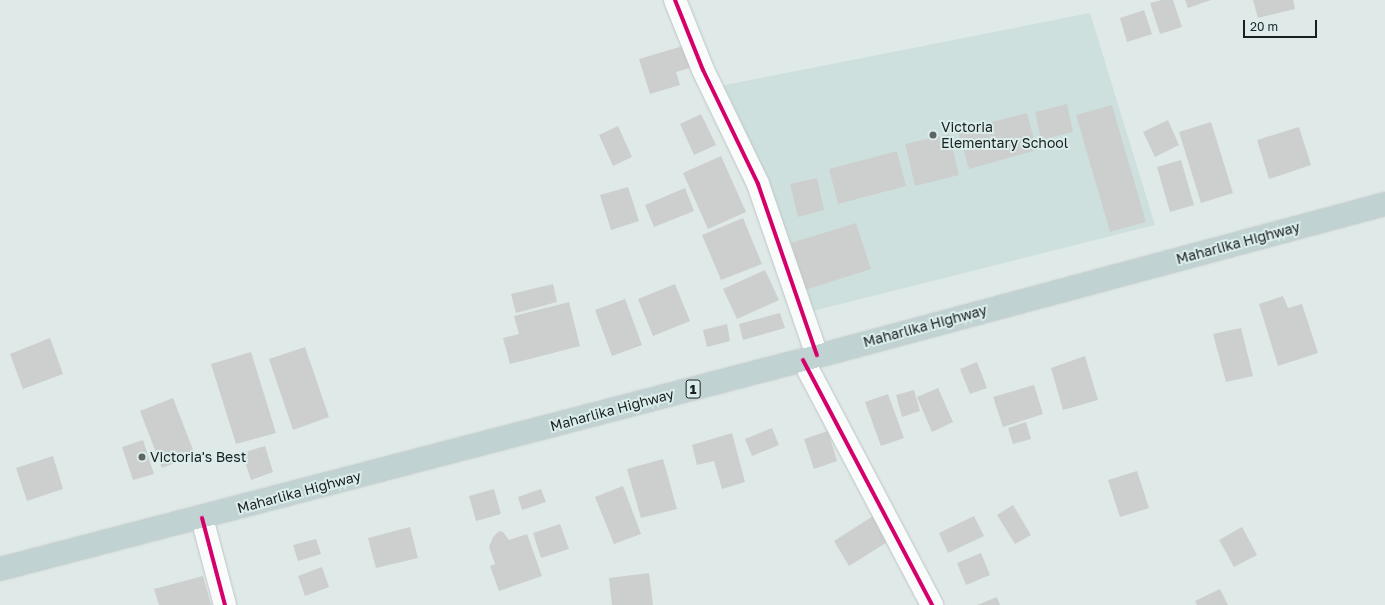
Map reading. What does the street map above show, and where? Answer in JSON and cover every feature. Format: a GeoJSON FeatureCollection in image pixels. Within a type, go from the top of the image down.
{"type":"FeatureCollection","features":[{"type":"Feature","properties":{"kind":"highway","name":"Maharlika Highway"},"geometry":{"type":"LineString","coordinates":[[0,569],[202,518],[810,358],[1385,204]]}},
{"type":"Feature","properties":{"kind":"street"},"geometry":{"type":"LineString","coordinates":[[675,0],[703,70],[758,184],[810,358],[932,605]]}},
{"type":"Feature","properties":{"kind":"street"},"geometry":{"type":"LineString","coordinates":[[202,518],[225,605]]}},
{"type":"Feature","properties":{"kind":"shaded area","name":"Victoria Elementary School"},"geometry":{"type":"Polygon","coordinates":[[[1090,13],[1155,225],[809,312],[720,86],[1090,13]]]}},
{"type":"Feature","properties":{"kind":"building"},"geometry":{"type":"Polygon","coordinates":[[[1162,0],[1173,0],[1182,27],[1160,34],[1150,3],[1162,0]]]}},
{"type":"Feature","properties":{"kind":"building"},"geometry":{"type":"Polygon","coordinates":[[[1185,0],[1211,0],[1188,8],[1185,0]]]}},
{"type":"Feature","properties":{"kind":"building"},"geometry":{"type":"Polygon","coordinates":[[[1253,0],[1293,0],[1295,9],[1258,18],[1253,0]]]}},
{"type":"Feature","properties":{"kind":"building"},"geometry":{"type":"Polygon","coordinates":[[[1144,10],[1152,34],[1127,42],[1120,18],[1144,10]]]}},
{"type":"Feature","properties":{"kind":"building"},"geometry":{"type":"Polygon","coordinates":[[[683,46],[690,68],[676,72],[680,85],[650,94],[639,59],[683,46]]]}},
{"type":"Feature","properties":{"kind":"building"},"geometry":{"type":"Polygon","coordinates":[[[1067,104],[1073,132],[1041,140],[1035,112],[1067,104]]]}},
{"type":"Feature","properties":{"kind":"building"},"geometry":{"type":"Polygon","coordinates":[[[1112,105],[1146,222],[1110,232],[1076,115],[1112,105]]]}},
{"type":"Feature","properties":{"kind":"building"},"geometry":{"type":"Polygon","coordinates":[[[1027,113],[1037,150],[969,169],[958,131],[1027,113]]]}},
{"type":"Feature","properties":{"kind":"building"},"geometry":{"type":"Polygon","coordinates":[[[701,114],[716,145],[694,155],[680,124],[701,114]]]}},
{"type":"Feature","properties":{"kind":"building"},"geometry":{"type":"Polygon","coordinates":[[[1168,120],[1179,145],[1155,157],[1143,132],[1168,120]]]}},
{"type":"Feature","properties":{"kind":"building"},"geometry":{"type":"Polygon","coordinates":[[[1211,122],[1233,193],[1201,203],[1179,132],[1211,122]]]}},
{"type":"Feature","properties":{"kind":"building"},"geometry":{"type":"Polygon","coordinates":[[[618,126],[632,157],[613,166],[599,135],[618,126]]]}},
{"type":"Feature","properties":{"kind":"building"},"geometry":{"type":"Polygon","coordinates":[[[1299,127],[1311,165],[1269,179],[1257,140],[1299,127]]]}},
{"type":"Feature","properties":{"kind":"building"},"geometry":{"type":"Polygon","coordinates":[[[949,134],[959,175],[915,186],[905,144],[949,134]]]}},
{"type":"Feature","properties":{"kind":"building"},"geometry":{"type":"Polygon","coordinates":[[[897,151],[906,186],[838,204],[829,169],[897,151]]]}},
{"type":"Feature","properties":{"kind":"building"},"geometry":{"type":"Polygon","coordinates":[[[721,156],[746,212],[708,229],[683,173],[721,156]]]}},
{"type":"Feature","properties":{"kind":"building"},"geometry":{"type":"Polygon","coordinates":[[[1181,160],[1194,205],[1170,212],[1157,167],[1181,160]]]}},
{"type":"Feature","properties":{"kind":"building"},"geometry":{"type":"Polygon","coordinates":[[[817,178],[824,210],[798,217],[790,184],[817,178]]]}},
{"type":"Feature","properties":{"kind":"building"},"geometry":{"type":"Polygon","coordinates":[[[628,187],[639,221],[611,230],[600,195],[628,187]]]}},
{"type":"Feature","properties":{"kind":"building"},"geometry":{"type":"Polygon","coordinates":[[[685,188],[694,211],[654,227],[645,205],[685,188]]]}},
{"type":"Feature","properties":{"kind":"building"},"geometry":{"type":"Polygon","coordinates":[[[743,218],[762,264],[721,280],[702,235],[743,218]]]}},
{"type":"Feature","properties":{"kind":"building"},"geometry":{"type":"Polygon","coordinates":[[[856,223],[871,269],[805,290],[791,243],[856,223]]]}},
{"type":"Feature","properties":{"kind":"building"},"geometry":{"type":"Polygon","coordinates":[[[765,270],[779,300],[737,319],[723,289],[765,270]]]}},
{"type":"Feature","properties":{"kind":"building"},"geometry":{"type":"Polygon","coordinates":[[[553,284],[557,302],[516,313],[511,294],[553,284]]]}},
{"type":"Feature","properties":{"kind":"building"},"geometry":{"type":"Polygon","coordinates":[[[675,284],[690,321],[653,336],[638,299],[675,284]]]}},
{"type":"Feature","properties":{"kind":"building"},"geometry":{"type":"Polygon","coordinates":[[[1283,296],[1288,308],[1302,304],[1318,353],[1278,366],[1259,304],[1283,296]]]}},
{"type":"Feature","properties":{"kind":"building"},"geometry":{"type":"Polygon","coordinates":[[[625,299],[642,345],[612,356],[595,310],[625,299]]]}},
{"type":"Feature","properties":{"kind":"building"},"geometry":{"type":"Polygon","coordinates":[[[569,302],[580,346],[510,364],[503,338],[519,334],[514,316],[569,302]]]}},
{"type":"Feature","properties":{"kind":"building"},"geometry":{"type":"Polygon","coordinates":[[[780,313],[785,328],[743,340],[739,324],[780,313]]]}},
{"type":"Feature","properties":{"kind":"building"},"geometry":{"type":"Polygon","coordinates":[[[727,324],[730,341],[707,347],[703,330],[727,324]]]}},
{"type":"Feature","properties":{"kind":"building"},"geometry":{"type":"Polygon","coordinates":[[[1241,328],[1253,376],[1226,382],[1213,334],[1241,328]]]}},
{"type":"Feature","properties":{"kind":"building"},"geometry":{"type":"Polygon","coordinates":[[[50,338],[63,374],[23,389],[10,354],[50,338]]]}},
{"type":"Feature","properties":{"kind":"building"},"geometry":{"type":"Polygon","coordinates":[[[305,347],[329,417],[293,430],[269,359],[305,347]]]}},
{"type":"Feature","properties":{"kind":"building"},"geometry":{"type":"Polygon","coordinates":[[[251,352],[276,433],[236,444],[211,364],[251,352]]]}},
{"type":"Feature","properties":{"kind":"building"},"geometry":{"type":"Polygon","coordinates":[[[1085,356],[1098,400],[1063,410],[1051,368],[1085,356]]]}},
{"type":"Feature","properties":{"kind":"building"},"geometry":{"type":"Polygon","coordinates":[[[977,362],[987,388],[970,394],[960,369],[977,362]]]}},
{"type":"Feature","properties":{"kind":"building"},"geometry":{"type":"Polygon","coordinates":[[[1034,385],[1043,414],[1003,427],[993,397],[1034,385]]]}},
{"type":"Feature","properties":{"kind":"building"},"geometry":{"type":"Polygon","coordinates":[[[938,388],[953,422],[932,432],[917,397],[938,388]]]}},
{"type":"Feature","properties":{"kind":"building"},"geometry":{"type":"Polygon","coordinates":[[[914,390],[920,411],[902,417],[896,395],[914,390]]]}},
{"type":"Feature","properties":{"kind":"building"},"geometry":{"type":"Polygon","coordinates":[[[888,394],[904,438],[881,446],[865,402],[888,394]]]}},
{"type":"Feature","properties":{"kind":"building"},"geometry":{"type":"Polygon","coordinates":[[[173,398],[195,455],[162,468],[140,411],[173,398]]]}},
{"type":"Feature","properties":{"kind":"building"},"geometry":{"type":"Polygon","coordinates":[[[1026,422],[1031,439],[1013,444],[1008,428],[1026,422]]]}},
{"type":"Feature","properties":{"kind":"building"},"geometry":{"type":"Polygon","coordinates":[[[772,428],[779,445],[752,456],[745,439],[772,428]]]}},
{"type":"Feature","properties":{"kind":"building"},"geometry":{"type":"Polygon","coordinates":[[[828,431],[837,461],[814,469],[804,439],[828,431]]]}},
{"type":"Feature","properties":{"kind":"building"},"geometry":{"type":"Polygon","coordinates":[[[732,433],[745,482],[722,489],[714,461],[697,465],[692,445],[732,433]]]}},
{"type":"Feature","properties":{"kind":"building"},"geometry":{"type":"Polygon","coordinates":[[[143,440],[154,474],[133,480],[122,447],[143,440]]]}},
{"type":"Feature","properties":{"kind":"building"},"geometry":{"type":"Polygon","coordinates":[[[265,446],[273,472],[251,480],[242,453],[265,446]]]}},
{"type":"Feature","properties":{"kind":"building"},"geometry":{"type":"Polygon","coordinates":[[[53,456],[63,489],[27,501],[16,468],[53,456]]]}},
{"type":"Feature","properties":{"kind":"building"},"geometry":{"type":"Polygon","coordinates":[[[663,459],[677,509],[641,518],[627,469],[663,459]]]}},
{"type":"Feature","properties":{"kind":"building"},"geometry":{"type":"Polygon","coordinates":[[[1137,471],[1149,508],[1120,517],[1108,480],[1137,471]]]}},
{"type":"Feature","properties":{"kind":"building"},"geometry":{"type":"Polygon","coordinates":[[[623,486],[641,534],[614,544],[595,497],[623,486]]]}},
{"type":"Feature","properties":{"kind":"building"},"geometry":{"type":"Polygon","coordinates":[[[494,489],[501,514],[476,521],[469,496],[494,489]]]}},
{"type":"Feature","properties":{"kind":"building"},"geometry":{"type":"Polygon","coordinates":[[[541,489],[546,502],[522,510],[518,497],[541,489]]]}},
{"type":"Feature","properties":{"kind":"building"},"geometry":{"type":"Polygon","coordinates":[[[1013,505],[1031,535],[1015,544],[997,515],[1013,505]]]}},
{"type":"Feature","properties":{"kind":"building"},"geometry":{"type":"Polygon","coordinates":[[[873,516],[889,541],[849,566],[834,541],[873,516]]]}},
{"type":"Feature","properties":{"kind":"building"},"geometry":{"type":"Polygon","coordinates":[[[974,516],[984,536],[948,553],[939,533],[974,516]]]}},
{"type":"Feature","properties":{"kind":"building"},"geometry":{"type":"Polygon","coordinates":[[[560,524],[569,549],[541,558],[533,533],[560,524]]]}},
{"type":"Feature","properties":{"kind":"building"},"geometry":{"type":"Polygon","coordinates":[[[410,527],[418,558],[376,568],[368,538],[410,527]]]}},
{"type":"Feature","properties":{"kind":"building"},"geometry":{"type":"Polygon","coordinates":[[[1242,527],[1257,555],[1234,567],[1219,540],[1242,527]]]}},
{"type":"Feature","properties":{"kind":"building"},"geometry":{"type":"Polygon","coordinates":[[[499,531],[503,532],[509,540],[527,534],[542,576],[499,591],[490,566],[495,564],[489,547],[493,537],[499,531]]]}},
{"type":"Feature","properties":{"kind":"building"},"geometry":{"type":"Polygon","coordinates":[[[316,539],[321,554],[298,561],[293,545],[316,539]]]}},
{"type":"Feature","properties":{"kind":"building"},"geometry":{"type":"Polygon","coordinates":[[[981,553],[990,575],[966,585],[957,563],[981,553]]]}},
{"type":"Feature","properties":{"kind":"building"},"geometry":{"type":"Polygon","coordinates":[[[322,567],[329,587],[305,596],[298,576],[322,567]]]}},
{"type":"Feature","properties":{"kind":"building"},"geometry":{"type":"Polygon","coordinates":[[[649,573],[653,605],[612,605],[609,578],[649,573]]]}},
{"type":"Feature","properties":{"kind":"building"},"geometry":{"type":"Polygon","coordinates":[[[203,576],[211,605],[159,605],[154,589],[203,576]]]}},
{"type":"Feature","properties":{"kind":"building"},"geometry":{"type":"Polygon","coordinates":[[[1220,589],[1228,605],[1197,605],[1195,601],[1220,589]]]}},
{"type":"Feature","properties":{"kind":"building"},"geometry":{"type":"Polygon","coordinates":[[[997,597],[1000,605],[977,605],[997,597]]]}},
{"type":"Feature","properties":{"kind":"cycle path"},"geometry":{"type":"LineString","coordinates":[[675,0],[703,70],[758,184],[817,355]]}},
{"type":"Feature","properties":{"kind":"cycle path"},"geometry":{"type":"LineString","coordinates":[[803,360],[932,605]]}},
{"type":"Feature","properties":{"kind":"cycle path"},"geometry":{"type":"LineString","coordinates":[[202,518],[225,605]]}},
{"type":"Feature","properties":{"kind":"place","name":"Victoria Elementary School"},"geometry":{"type":"Point","coordinates":[933,135]}},
{"type":"Feature","properties":{"kind":"place","name":"Victoria's Best"},"geometry":{"type":"Point","coordinates":[142,457]}}]}
